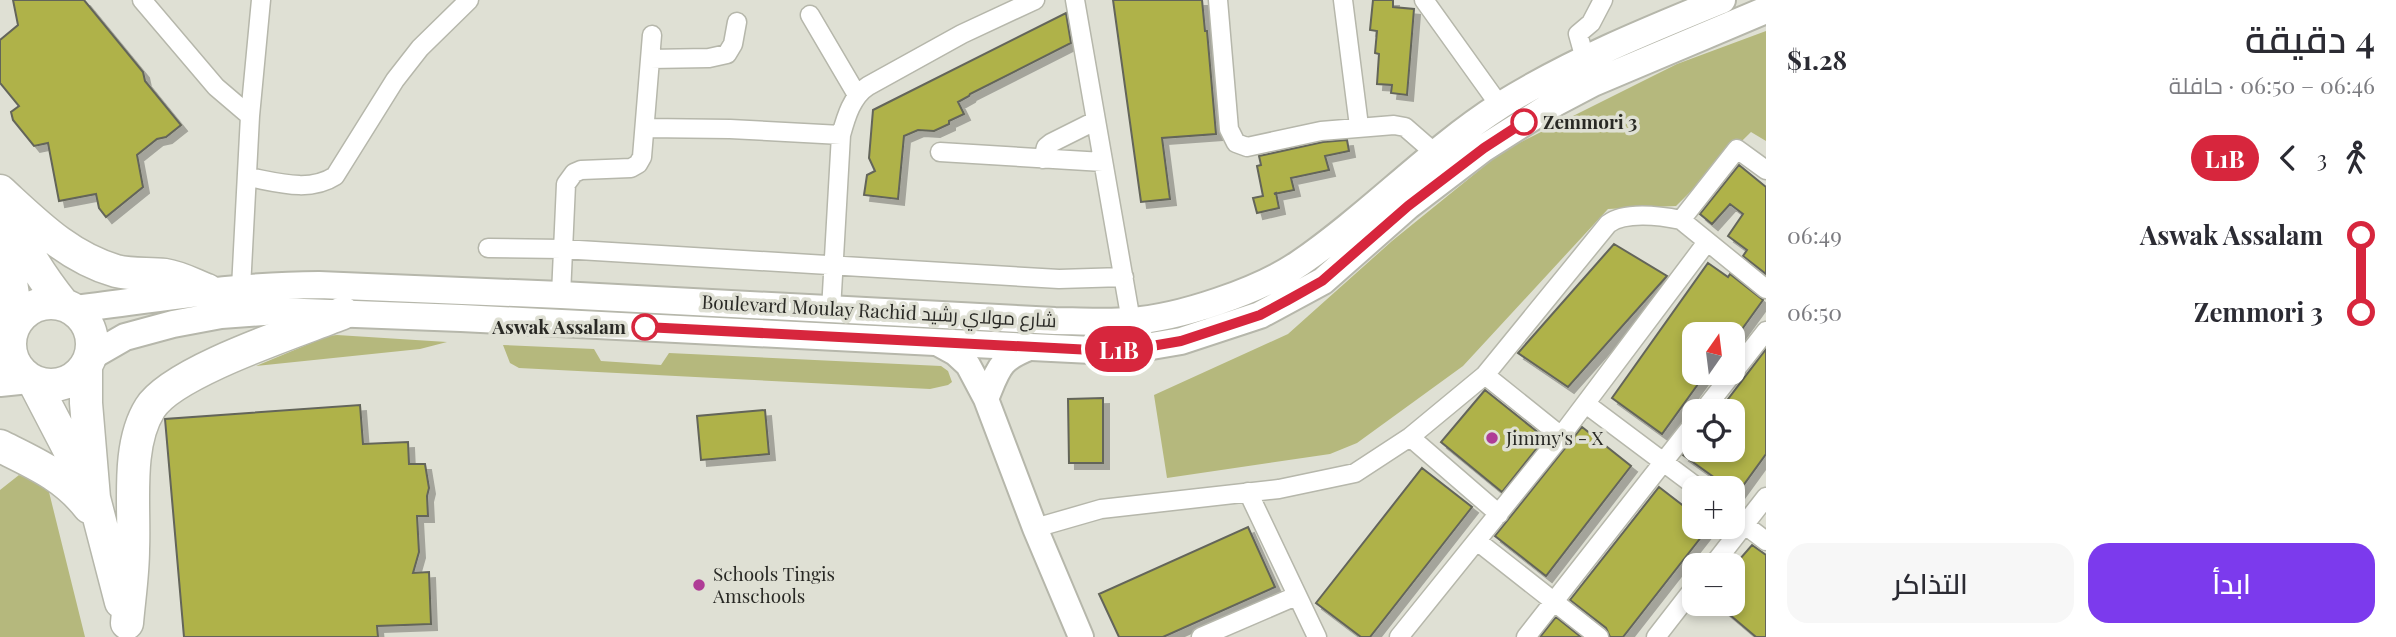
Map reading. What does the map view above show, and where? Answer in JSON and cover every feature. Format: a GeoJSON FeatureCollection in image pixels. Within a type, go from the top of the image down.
{"type":"FeatureCollection","features":[{"type":"Feature","properties":{"kind":"highway"},"geometry":{"type":"LineString","coordinates":[[0,193],[55,241],[81,257],[117,271],[168,275],[206,290]]}},
{"type":"Feature","properties":{"kind":"highway"},"geometry":{"type":"LineString","coordinates":[[0,193],[24,249],[45,282],[69,307],[85,318],[91,330],[93,343],[86,403],[97,510],[128,630]]}},
{"type":"Feature","properties":{"kind":"highway"},"geometry":{"type":"LineString","coordinates":[[0,216],[10,273],[11,353],[21,381],[97,510]]}},
{"type":"Feature","properties":{"kind":"highway"},"geometry":{"type":"LineString","coordinates":[[9,332],[23,314],[35,306],[48,303],[69,307]]}},
{"type":"Feature","properties":{"kind":"highway"},"geometry":{"type":"LineString","coordinates":[[128,630],[135,455],[142,424],[150,407],[165,391],[198,372],[343,313]]}},
{"type":"Feature","properties":{"kind":"highway"},"geometry":{"type":"LineString","coordinates":[[21,381],[52,386],[65,384],[77,377],[89,362]]}},
{"type":"Feature","properties":{"kind":"highway"},"geometry":{"type":"LineString","coordinates":[[0,446],[61,478],[97,510]]}},
{"type":"Feature","properties":{"kind":"main road","name":"Boulevard Moulay Rachid شارع مولاي رشيد"},"geometry":{"type":"LineString","coordinates":[[69,307],[206,290],[319,285],[1055,321],[1131,321],[1172,314],[1213,303],[1297,265],[1500,106],[1585,59],[1721,0]]}},
{"type":"Feature","properties":{"kind":"main road","name":"Boulevard Moulay Rachid شارع مولاي رشيد"},"geometry":{"type":"LineString","coordinates":[[89,362],[125,337],[173,324],[254,312],[343,313],[1092,350],[1140,348],[1181,341],[1260,315],[1322,281],[1408,206],[1484,148],[1555,103],[1593,83],[1766,10]]}},
{"type":"Feature","properties":{"kind":"street"},"geometry":{"type":"LineString","coordinates":[[142,0],[216,87],[250,116]]}},
{"type":"Feature","properties":{"kind":"street"},"geometry":{"type":"LineString","coordinates":[[241,288],[250,116],[261,0]]}},
{"type":"Feature","properties":{"kind":"street"},"geometry":{"type":"LineString","coordinates":[[248,177],[298,186],[326,182],[335,176],[395,80],[428,39],[469,0]]}},
{"type":"Feature","properties":{"kind":"street"},"geometry":{"type":"LineString","coordinates":[[831,310],[841,135],[848,113],[858,95],[868,86],[962,34],[1035,0]]}},
{"type":"Feature","properties":{"kind":"street"},"geometry":{"type":"LineString","coordinates":[[1075,0],[1131,321]]}},
{"type":"Feature","properties":{"kind":"street"},"geometry":{"type":"LineString","coordinates":[[1218,0],[1229,129],[1237,143],[1247,148],[1321,131],[1394,125],[1405,127],[1436,154]]}},
{"type":"Feature","properties":{"kind":"street"},"geometry":{"type":"LineString","coordinates":[[1343,0],[1359,126]]}},
{"type":"Feature","properties":{"kind":"street"},"geometry":{"type":"LineString","coordinates":[[1424,0],[1500,106]]}},
{"type":"Feature","properties":{"kind":"street"},"geometry":{"type":"LineString","coordinates":[[1585,59],[1578,34],[1591,23],[1603,0]]}},
{"type":"Feature","properties":{"kind":"street"},"geometry":{"type":"LineString","coordinates":[[810,15],[858,95]]}},
{"type":"Feature","properties":{"kind":"street"},"geometry":{"type":"LineString","coordinates":[[650,59],[709,58],[727,54],[733,44],[737,22]]}},
{"type":"Feature","properties":{"kind":"street"},"geometry":{"type":"LineString","coordinates":[[561,295],[564,192],[569,178],[581,170],[635,167],[642,157],[652,36]]}},
{"type":"Feature","properties":{"kind":"street"},"geometry":{"type":"LineString","coordinates":[[1044,159],[1046,147],[1051,143],[1095,121]]}},
{"type":"Feature","properties":{"kind":"street"},"geometry":{"type":"LineString","coordinates":[[646,128],[841,135]]}},
{"type":"Feature","properties":{"kind":"street"},"geometry":{"type":"LineString","coordinates":[[1681,220],[1737,149],[1766,170]]}},
{"type":"Feature","properties":{"kind":"street"},"geometry":{"type":"LineString","coordinates":[[940,152],[1103,162]]}},
{"type":"Feature","properties":{"kind":"street"},"geometry":{"type":"LineString","coordinates":[[1035,528],[1101,509],[1279,489],[1356,473],[1410,437],[1485,375],[1608,224],[1622,217],[1667,217],[1681,220],[1766,289]]}},
{"type":"Feature","properties":{"kind":"street"},"geometry":{"type":"LineString","coordinates":[[1399,637],[1586,404],[1707,242]]}},
{"type":"Feature","properties":{"kind":"street"},"geometry":{"type":"LineString","coordinates":[[488,248],[562,249],[1059,279],[1124,277]]}},
{"type":"Feature","properties":{"kind":"street"},"geometry":{"type":"LineString","coordinates":[[1712,399],[1766,331]]}},
{"type":"Feature","properties":{"kind":"street"},"geometry":{"type":"LineString","coordinates":[[935,342],[955,353],[968,365],[986,399],[1035,528],[1081,637]]}},
{"type":"Feature","properties":{"kind":"street"},"geometry":{"type":"LineString","coordinates":[[986,399],[999,367],[1013,354],[1032,346]]}},
{"type":"Feature","properties":{"kind":"street"},"geometry":{"type":"LineString","coordinates":[[1485,375],[1561,436]]}},
{"type":"Feature","properties":{"kind":"street"},"geometry":{"type":"LineString","coordinates":[[1586,404],[1682,476]]}},
{"type":"Feature","properties":{"kind":"street"},"geometry":{"type":"LineString","coordinates":[[1410,437],[1499,514]]}},
{"type":"Feature","properties":{"kind":"street"},"geometry":{"type":"LineString","coordinates":[[1526,637],[1682,439]]}},
{"type":"Feature","properties":{"kind":"street"},"geometry":{"type":"LineString","coordinates":[[1248,492],[1317,637]]}},
{"type":"Feature","properties":{"kind":"street"},"geometry":{"type":"LineString","coordinates":[[1745,515],[1766,497]]}},
{"type":"Feature","properties":{"kind":"street"},"geometry":{"type":"LineString","coordinates":[[1745,525],[1766,541]]}},
{"type":"Feature","properties":{"kind":"street"},"geometry":{"type":"LineString","coordinates":[[1477,541],[1600,637]]}},
{"type":"Feature","properties":{"kind":"street"},"geometry":{"type":"LineString","coordinates":[[1201,637],[1296,596]]}},
{"type":"Feature","properties":{"kind":"street"},"geometry":{"type":"LineString","coordinates":[[1657,637],[1682,604]]}},
{"type":"Feature","properties":{"kind":"green space"},"geometry":{"type":"Polygon","coordinates":[[[1766,31],[1766,141],[1751,132],[1676,206],[1608,209],[1463,366],[1357,443],[1330,454],[1167,478],[1154,395],[1288,334],[1392,241],[1503,151],[1677,64],[1766,31]]]}},
{"type":"Feature","properties":{"kind":"green space"},"geometry":{"type":"Polygon","coordinates":[[[328,336],[447,342],[420,349],[256,366],[328,336]]]}},
{"type":"Feature","properties":{"kind":"green space"},"geometry":{"type":"Polygon","coordinates":[[[503,345],[594,349],[601,361],[661,365],[669,353],[941,366],[948,371],[952,382],[930,389],[519,368],[510,363],[503,345]]]}},
{"type":"Feature","properties":{"kind":"green space"},"geometry":{"type":"Polygon","coordinates":[[[19,475],[43,485],[49,492],[85,637],[0,637],[0,490],[19,475]]]}},
{"type":"Feature","properties":{"kind":"building"},"geometry":{"type":"Polygon","coordinates":[[[13,0],[84,0],[143,72],[145,81],[181,125],[137,155],[143,187],[106,217],[99,208],[96,194],[59,201],[48,143],[34,146],[13,120],[11,112],[19,106],[0,83],[0,40],[18,25],[13,0]]]}},
{"type":"Feature","properties":{"kind":"building"},"geometry":{"type":"Polygon","coordinates":[[[1113,0],[1202,0],[1216,134],[1162,138],[1170,199],[1141,202],[1113,0]]]}},
{"type":"Feature","properties":{"kind":"building"},"geometry":{"type":"Polygon","coordinates":[[[1373,0],[1393,0],[1393,7],[1414,9],[1407,95],[1391,93],[1392,85],[1377,84],[1377,31],[1370,30],[1373,0]]]}},
{"type":"Feature","properties":{"kind":"building"},"geometry":{"type":"Polygon","coordinates":[[[1066,13],[1071,43],[970,94],[958,102],[964,114],[949,121],[949,124],[934,131],[918,130],[904,136],[898,199],[864,195],[867,175],[875,171],[869,158],[873,110],[1066,13]]]}},
{"type":"Feature","properties":{"kind":"building"},"geometry":{"type":"Polygon","coordinates":[[[1347,140],[1349,151],[1325,156],[1329,170],[1291,178],[1294,190],[1276,194],[1279,208],[1257,213],[1253,198],[1263,196],[1257,166],[1261,165],[1259,156],[1323,142],[1347,140]]]}},
{"type":"Feature","properties":{"kind":"building"},"geometry":{"type":"Polygon","coordinates":[[[1739,165],[1766,187],[1766,274],[1743,256],[1747,250],[1728,236],[1743,214],[1730,204],[1712,224],[1700,214],[1739,165]]]}},
{"type":"Feature","properties":{"kind":"building"},"geometry":{"type":"Polygon","coordinates":[[[1614,244],[1667,276],[1568,387],[1518,353],[1614,244]]]}},
{"type":"Feature","properties":{"kind":"building"},"geometry":{"type":"Polygon","coordinates":[[[1708,263],[1728,277],[1730,274],[1763,300],[1745,325],[1745,322],[1682,322],[1682,385],[1697,385],[1687,399],[1682,399],[1682,406],[1662,434],[1612,398],[1708,263]]]}},
{"type":"Feature","properties":{"kind":"building"},"geometry":{"type":"Polygon","coordinates":[[[1766,349],[1766,454],[1745,483],[1745,476],[1712,476],[1693,462],[1745,462],[1745,399],[1728,399],[1739,385],[1745,385],[1745,377],[1766,349]]]}},
{"type":"Feature","properties":{"kind":"building","name":"Jimmy's - X"},"geometry":{"type":"Polygon","coordinates":[[[1485,390],[1545,438],[1502,492],[1441,442],[1485,390]]]}},
{"type":"Feature","properties":{"kind":"building"},"geometry":{"type":"Polygon","coordinates":[[[1103,398],[1103,463],[1069,463],[1068,399],[1103,398]]]}},
{"type":"Feature","properties":{"kind":"building"},"geometry":{"type":"Polygon","coordinates":[[[360,405],[363,444],[408,442],[409,464],[425,464],[429,488],[428,516],[417,516],[419,552],[413,573],[429,572],[431,624],[377,626],[378,637],[184,637],[165,419],[360,405]]]}},
{"type":"Feature","properties":{"kind":"building"},"geometry":{"type":"Polygon","coordinates":[[[765,410],[769,454],[701,460],[697,416],[765,410]]]}},
{"type":"Feature","properties":{"kind":"building"},"geometry":{"type":"Polygon","coordinates":[[[1582,427],[1631,466],[1546,576],[1495,536],[1582,427]]]}},
{"type":"Feature","properties":{"kind":"building"},"geometry":{"type":"Polygon","coordinates":[[[1422,468],[1472,507],[1370,637],[1361,637],[1316,603],[1422,468]]]}},
{"type":"Feature","properties":{"kind":"building"},"geometry":{"type":"Polygon","coordinates":[[[1659,487],[1682,505],[1682,539],[1700,539],[1689,553],[1682,553],[1682,562],[1623,637],[1610,637],[1606,628],[1570,600],[1659,487]]]}},
{"type":"Feature","properties":{"kind":"building"},"geometry":{"type":"Polygon","coordinates":[[[1248,527],[1275,587],[1163,637],[1119,637],[1099,594],[1248,527]]]}},
{"type":"Feature","properties":{"kind":"building"},"geometry":{"type":"Polygon","coordinates":[[[1752,545],[1766,555],[1766,637],[1756,637],[1731,616],[1745,616],[1745,553],[1752,545]]]}},
{"type":"Feature","properties":{"kind":"building"},"geometry":{"type":"Polygon","coordinates":[[[1556,617],[1581,637],[1540,637],[1556,617]]]}},
{"type":"Feature","properties":{"kind":"bus line","name":"L1B"},"geometry":{"type":"LineString","coordinates":[[645,327],[1092,350],[1140,348],[1181,341],[1260,315],[1322,281],[1408,206],[1484,148],[1524,122]]}},
{"type":"Feature","properties":{"kind":"place","name":"Zemmori 3"},"geometry":{"type":"Point","coordinates":[1524,122]}},
{"type":"Feature","properties":{"kind":"place","name":"Aswak Assalam"},"geometry":{"type":"Point","coordinates":[645,327]}},
{"type":"Feature","properties":{"kind":"place","name":"Jimmy's - X"},"geometry":{"type":"Point","coordinates":[1492,438]}},
{"type":"Feature","properties":{"kind":"place","name":"Schools Tingis Amschools"},"geometry":{"type":"Point","coordinates":[699,585]}}]}
